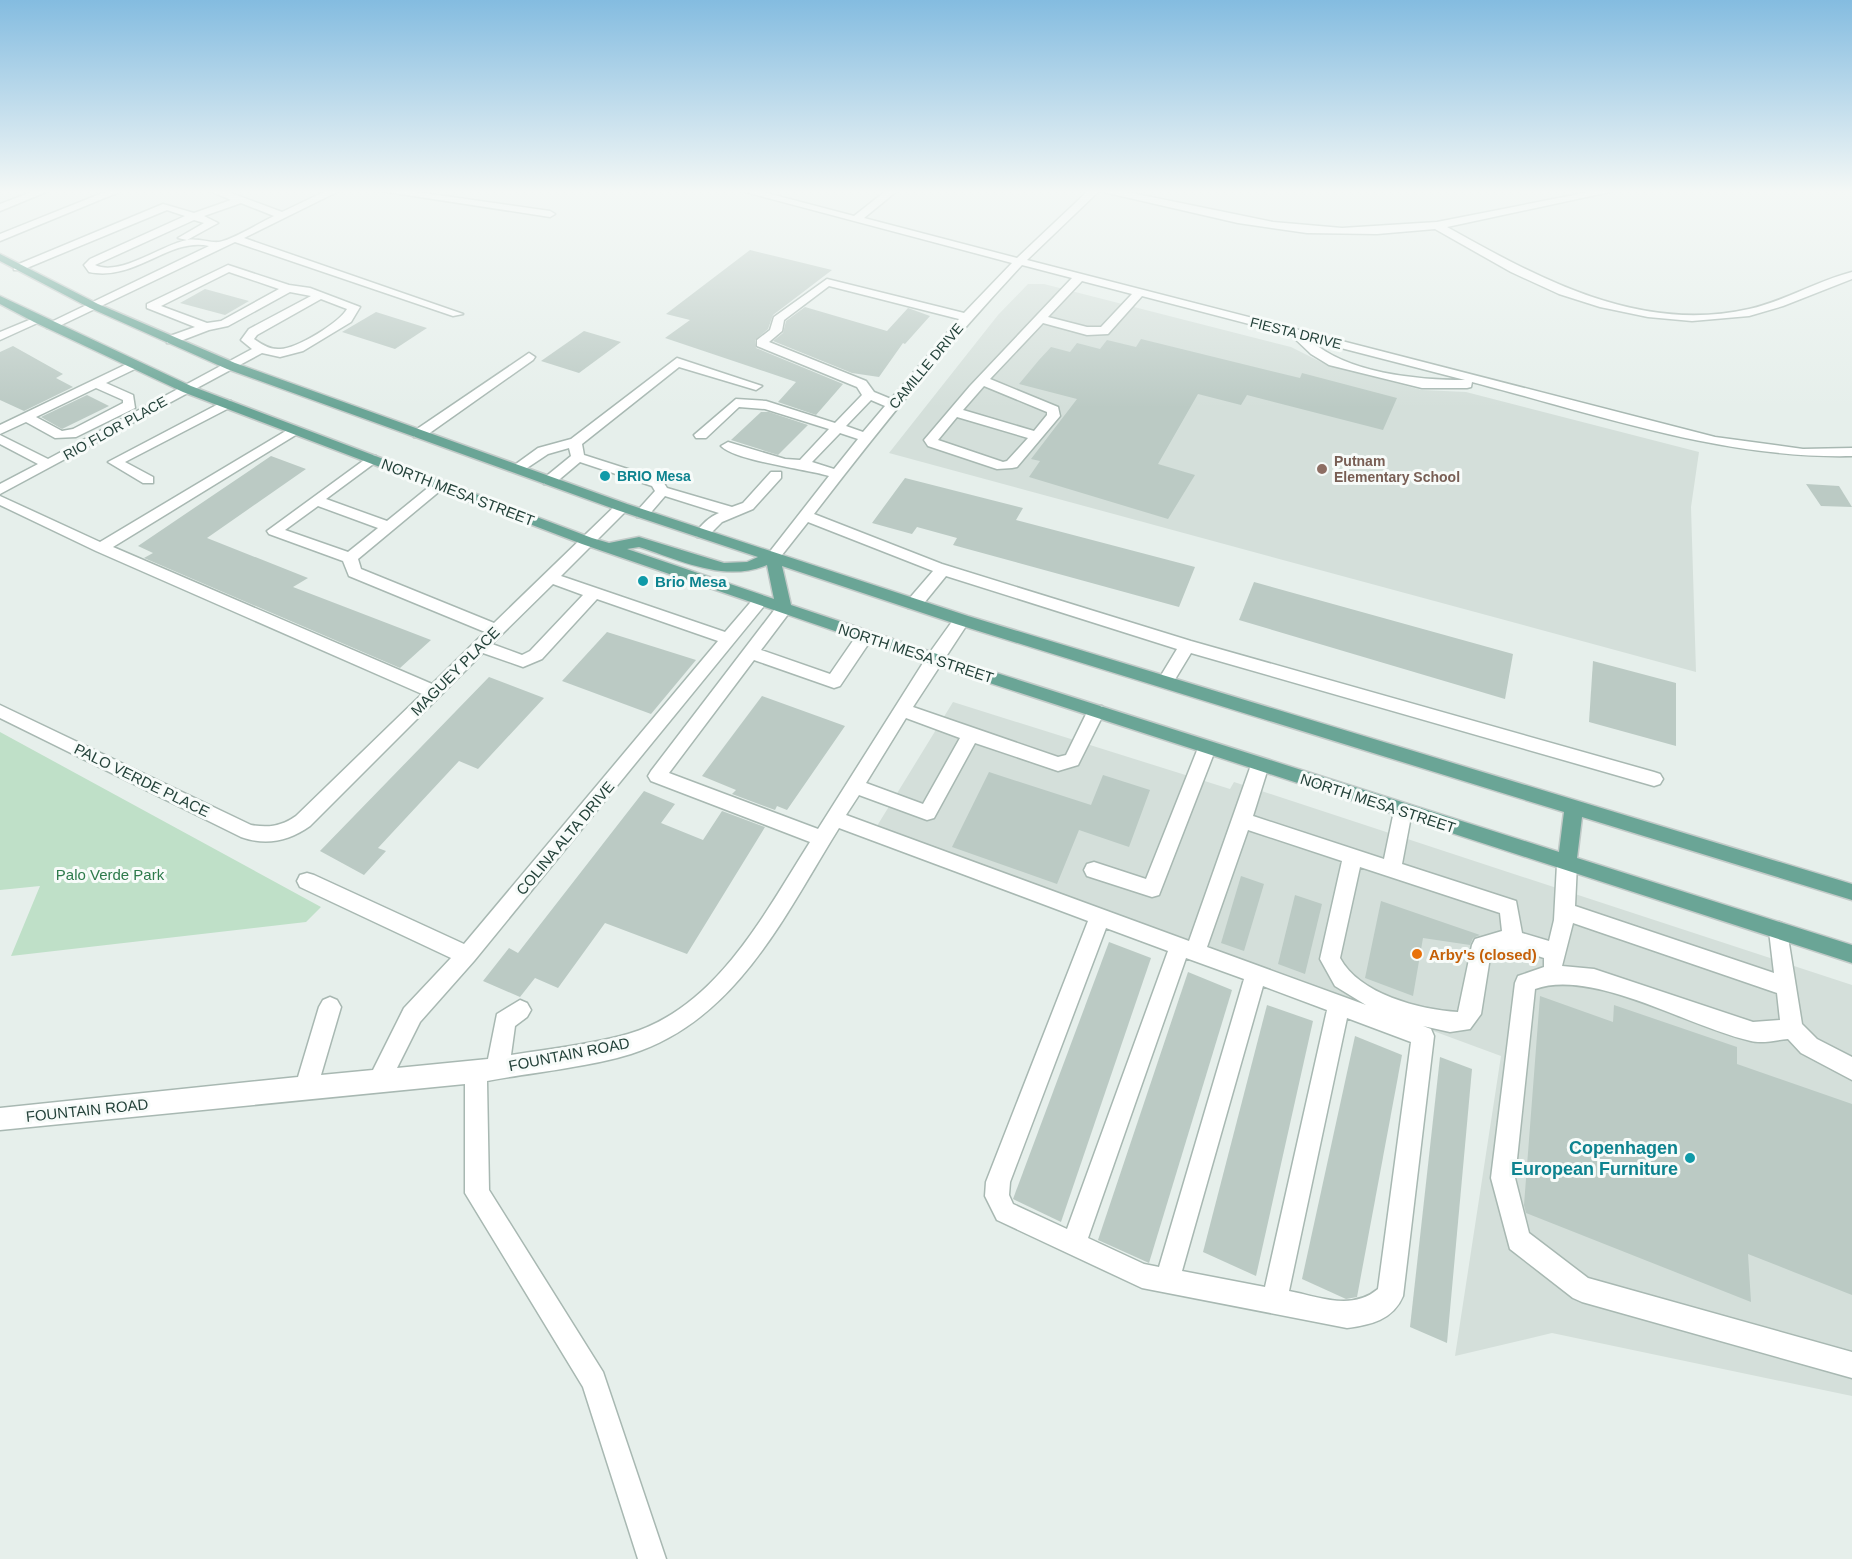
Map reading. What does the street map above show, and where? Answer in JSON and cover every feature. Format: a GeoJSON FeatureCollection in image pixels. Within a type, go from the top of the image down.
{"type":"FeatureCollection","features":[{"type":"Feature","properties":{"kind":"main road"},"geometry":{"type":"LineString","coordinates":[[9,263],[94,306],[231,366],[642,514],[962,620],[1852,892]]}},
{"type":"Feature","properties":{"kind":"main road","name":"NORTH MESA STREET"},"geometry":{"type":"LineString","coordinates":[[0,299],[38,320],[187,389],[587,541],[934,659],[1852,954]]}},
{"type":"Feature","properties":{"kind":"main road"},"geometry":{"type":"LineString","coordinates":[[609,548],[639,542],[723,568],[749,567],[773,557]]}},
{"type":"Feature","properties":{"kind":"main road"},"geometry":{"type":"LineString","coordinates":[[773,557],[784,609]]}},
{"type":"Feature","properties":{"kind":"main road"},"geometry":{"type":"LineString","coordinates":[[1567,864],[1574,808]]}},
{"type":"Feature","properties":{"kind":"street"},"geometry":{"type":"LineString","coordinates":[[18,268],[31,263]]}},
{"type":"Feature","properties":{"kind":"street"},"geometry":{"type":"LineString","coordinates":[[93,263],[90,265],[93,270],[112,272],[134,263]]}},
{"type":"Feature","properties":{"kind":"street"},"geometry":{"type":"LineString","coordinates":[[51,326],[186,263]]}},
{"type":"Feature","properties":{"kind":"street"},"geometry":{"type":"LineString","coordinates":[[306,263],[458,314]]}},
{"type":"Feature","properties":{"kind":"street","name":"CAMILLE DRIVE"},"geometry":{"type":"LineString","coordinates":[[773,557],[803,515],[866,437],[967,317],[1018,263]]}},
{"type":"Feature","properties":{"kind":"street","name":"FIESTA DRIVE"},"geometry":{"type":"LineString","coordinates":[[1022,263],[1715,441],[1803,453],[1852,452]]}},
{"type":"Feature","properties":{"kind":"street"},"geometry":{"type":"LineString","coordinates":[[1505,263],[1563,292],[1600,303],[1668,315],[1736,315],[1852,275]]}},
{"type":"Feature","properties":{"kind":"street"},"geometry":{"type":"LineString","coordinates":[[206,327],[151,306],[228,268],[288,288],[306,290],[354,307],[347,320],[299,348],[280,353],[260,350],[247,340],[253,332],[320,295]]}},
{"type":"Feature","properties":{"kind":"street"},"geometry":{"type":"LineString","coordinates":[[984,381],[1053,410],[1054,416],[1011,464],[1002,466],[933,444],[931,440],[955,412],[1080,278]]}},
{"type":"Feature","properties":{"kind":"street"},"geometry":{"type":"LineString","coordinates":[[894,405],[869,395],[862,384],[761,344],[776,331],[778,320],[827,282],[967,317]]}},
{"type":"Feature","properties":{"kind":"street"},"geometry":{"type":"LineString","coordinates":[[171,340],[206,327],[224,324],[288,288]]}},
{"type":"Feature","properties":{"kind":"street"},"geometry":{"type":"LineString","coordinates":[[1041,319],[1087,331],[1104,331],[1139,292]]}},
{"type":"Feature","properties":{"kind":"street"},"geometry":{"type":"LineString","coordinates":[[0,336],[38,320]]}},
{"type":"Feature","properties":{"kind":"street"},"geometry":{"type":"LineString","coordinates":[[1293,332],[1326,358],[1355,368],[1422,384],[1495,384]]}},
{"type":"Feature","properties":{"kind":"street","name":"RIO FLOR PLACE"},"geometry":{"type":"LineString","coordinates":[[0,490],[260,350]]}},
{"type":"Feature","properties":{"kind":"street"},"geometry":{"type":"LineString","coordinates":[[419,434],[529,357]]}},
{"type":"Feature","properties":{"kind":"street"},"geometry":{"type":"LineString","coordinates":[[549,481],[576,450],[676,362],[756,386]]}},
{"type":"Feature","properties":{"kind":"street"},"geometry":{"type":"LineString","coordinates":[[0,430],[133,365]]}},
{"type":"Feature","properties":{"kind":"street"},"geometry":{"type":"LineString","coordinates":[[26,417],[60,435],[76,433],[130,405],[129,398],[96,383]]}},
{"type":"Feature","properties":{"kind":"street"},"geometry":{"type":"LineString","coordinates":[[802,464],[869,395]]}},
{"type":"Feature","properties":{"kind":"street"},"geometry":{"type":"LineString","coordinates":[[701,435],[736,403],[766,405],[866,437]]}},
{"type":"Feature","properties":{"kind":"street"},"geometry":{"type":"LineString","coordinates":[[148,480],[115,462],[225,404]]}},
{"type":"Feature","properties":{"kind":"street"},"geometry":{"type":"LineString","coordinates":[[955,412],[1036,436]]}},
{"type":"Feature","properties":{"kind":"street"},"geometry":{"type":"LineString","coordinates":[[132,419],[168,434]]}},
{"type":"Feature","properties":{"kind":"street"},"geometry":{"type":"LineString","coordinates":[[101,548],[294,430]]}},
{"type":"Feature","properties":{"kind":"street"},"geometry":{"type":"LineString","coordinates":[[0,439],[48,464]]}},
{"type":"Feature","properties":{"kind":"street"},"geometry":{"type":"LineString","coordinates":[[516,469],[538,453],[558,444],[657,483],[662,491],[732,512]]}},
{"type":"Feature","properties":{"kind":"street"},"geometry":{"type":"LineString","coordinates":[[728,446],[784,463],[802,464],[837,474]]}},
{"type":"Feature","properties":{"kind":"street"},"geometry":{"type":"LineString","coordinates":[[350,558],[274,531],[371,459]]}},
{"type":"Feature","properties":{"kind":"street"},"geometry":{"type":"LineString","coordinates":[[702,534],[717,519],[748,506],[776,475]]}},
{"type":"Feature","properties":{"kind":"street"},"geometry":{"type":"LineString","coordinates":[[350,558],[440,485]]}},
{"type":"Feature","properties":{"kind":"street"},"geometry":{"type":"LineString","coordinates":[[642,514],[662,491]]}},
{"type":"Feature","properties":{"kind":"street"},"geometry":{"type":"LineString","coordinates":[[0,500],[101,548],[434,692]]}},
{"type":"Feature","properties":{"kind":"street"},"geometry":{"type":"LineString","coordinates":[[316,500],[387,526]]}},
{"type":"Feature","properties":{"kind":"street","name":"MAGUEY PLACE"},"geometry":{"type":"LineString","coordinates":[[286,832],[303,821],[622,507]]}},
{"type":"Feature","properties":{"kind":"street"},"geometry":{"type":"LineString","coordinates":[[803,515],[943,569],[1187,646],[1654,779]]}},
{"type":"Feature","properties":{"kind":"street"},"geometry":{"type":"LineString","coordinates":[[350,558],[354,572],[496,630]]}},
{"type":"Feature","properties":{"kind":"street"},"geometry":{"type":"LineString","coordinates":[[914,604],[943,569]]}},
{"type":"Feature","properties":{"kind":"street"},"geometry":{"type":"LineString","coordinates":[[551,578],[729,639]]}},
{"type":"Feature","properties":{"kind":"street"},"geometry":{"type":"LineString","coordinates":[[480,646],[523,661],[536,655],[594,593]]}},
{"type":"Feature","properties":{"kind":"street","name":"COLINA ALTA DRIVE"},"geometry":{"type":"LineString","coordinates":[[380,1080],[412,1015],[467,955],[760,601]]}},
{"type":"Feature","properties":{"kind":"street"},"geometry":{"type":"LineString","coordinates":[[784,609],[657,776],[822,839]]}},
{"type":"Feature","properties":{"kind":"street","name":"FOUNTAIN ROAD"},"geometry":{"type":"LineString","coordinates":[[0,1119],[487,1070],[630,1044],[663,1030],[693,1012],[729,981],[749,957],[934,659],[962,620]]}},
{"type":"Feature","properties":{"kind":"street"},"geometry":{"type":"LineString","coordinates":[[751,653],[834,682],[865,636]]}},
{"type":"Feature","properties":{"kind":"street"},"geometry":{"type":"LineString","coordinates":[[1165,682],[1187,646]]}},
{"type":"Feature","properties":{"kind":"street"},"geometry":{"type":"LineString","coordinates":[[903,710],[1058,764],[1072,760],[1096,711]]}},
{"type":"Feature","properties":{"kind":"street","name":"PALO VERDE PLACE"},"geometry":{"type":"LineString","coordinates":[[0,711],[248,832],[266,836],[286,832]]}},
{"type":"Feature","properties":{"kind":"street"},"geometry":{"type":"LineString","coordinates":[[856,787],[927,813],[971,735]]}},
{"type":"Feature","properties":{"kind":"street"},"geometry":{"type":"LineString","coordinates":[[1094,870],[1152,889],[1208,748]]}},
{"type":"Feature","properties":{"kind":"street"},"geometry":{"type":"LineString","coordinates":[[1074,1244],[1188,948],[1242,820],[1260,765]]}},
{"type":"Feature","properties":{"kind":"street"},"geometry":{"type":"LineString","coordinates":[[1391,869],[1403,811]]}},
{"type":"Feature","properties":{"kind":"street"},"geometry":{"type":"LineString","coordinates":[[835,819],[1188,948],[1423,1036],[1390,1296],[1371,1312],[1347,1315],[1142,1276],[1005,1212],[996,1196],[998,1182],[1100,916]]}},
{"type":"Feature","properties":{"kind":"street"},"geometry":{"type":"LineString","coordinates":[[1242,820],[1509,907],[1513,938]]}},
{"type":"Feature","properties":{"kind":"street"},"geometry":{"type":"LineString","coordinates":[[1353,856],[1330,959],[1342,978],[1363,994],[1447,1023],[1462,1022],[1470,1014],[1482,945],[1495,940],[1513,938],[1553,963],[1753,1032],[1792,1029]]}},
{"type":"Feature","properties":{"kind":"street"},"geometry":{"type":"LineString","coordinates":[[1567,864],[1564,911],[1553,963],[1526,983],[1524,994],[1503,1178],[1519,1240],[1582,1289],[1852,1365]]}},
{"type":"Feature","properties":{"kind":"street"},"geometry":{"type":"LineString","coordinates":[[307,880],[467,955]]}},
{"type":"Feature","properties":{"kind":"street"},"geometry":{"type":"LineString","coordinates":[[1564,911],[1785,986]]}},
{"type":"Feature","properties":{"kind":"street"},"geometry":{"type":"LineString","coordinates":[[1779,931],[1792,1029],[1809,1046],[1852,1070]]}},
{"type":"Feature","properties":{"kind":"street"},"geometry":{"type":"LineString","coordinates":[[1167,1280],[1256,974]]}},
{"type":"Feature","properties":{"kind":"street"},"geometry":{"type":"LineString","coordinates":[[1275,1300],[1339,1005]]}},
{"type":"Feature","properties":{"kind":"street"},"geometry":{"type":"LineString","coordinates":[[306,1087],[330,1007]]}},
{"type":"Feature","properties":{"kind":"street"},"geometry":{"type":"LineString","coordinates":[[520,1010],[505,1021],[487,1070],[477,1193],[594,1381],[652,1559]]}},
{"type":"Feature","properties":{"kind":"shaded area","name":"Putnam Elementary School"},"geometry":{"type":"Polygon","coordinates":[[[1028,284],[1044,284],[1291,347],[1327,365],[1422,390],[1466,392],[1699,452],[1691,507],[1696,672],[889,453],[998,315],[1028,284]]]}},
{"type":"Feature","properties":{"kind":"shaded area"},"geometry":{"type":"Polygon","coordinates":[[[953,702],[1230,789],[1234,782],[1852,985],[1852,1396],[1552,1333],[1455,1356],[1501,1056],[877,826],[953,702]]]}},
{"type":"Feature","properties":{"kind":"green space","name":"Palo Verde Park"},"geometry":{"type":"Polygon","coordinates":[[[0,732],[321,907],[306,922],[11,956],[40,886],[0,890],[0,732]]]}},
{"type":"Feature","properties":{"kind":"building"},"geometry":{"type":"Polygon","coordinates":[[[733,263],[802,263],[832,270],[773,315],[768,329],[755,340],[756,348],[843,384],[816,415],[778,402],[796,382],[665,338],[690,320],[666,314],[733,263]]]}},
{"type":"Feature","properties":{"kind":"building"},"geometry":{"type":"Polygon","coordinates":[[[205,289],[249,301],[225,315],[180,303],[205,289]]]}},
{"type":"Feature","properties":{"kind":"building"},"geometry":{"type":"Polygon","coordinates":[[[805,307],[887,331],[908,308],[930,316],[905,344],[903,343],[879,377],[852,373],[773,341],[783,333],[786,321],[805,307]]]}},
{"type":"Feature","properties":{"kind":"building"},"geometry":{"type":"Polygon","coordinates":[[[376,312],[427,328],[395,349],[342,332],[376,312]]]}},
{"type":"Feature","properties":{"kind":"building"},"geometry":{"type":"Polygon","coordinates":[[[584,331],[621,342],[579,373],[541,361],[584,331]]]}},
{"type":"Feature","properties":{"kind":"building"},"geometry":{"type":"Polygon","coordinates":[[[1141,339],[1300,378],[1302,373],[1397,398],[1383,430],[1247,395],[1241,405],[1198,394],[1158,464],[1195,475],[1168,519],[1029,477],[1040,461],[1031,459],[1077,399],[1019,384],[1051,347],[1070,352],[1077,343],[1100,349],[1107,340],[1136,347],[1141,339]]]}},
{"type":"Feature","properties":{"kind":"building"},"geometry":{"type":"Polygon","coordinates":[[[13,346],[63,374],[56,378],[73,387],[24,411],[0,400],[0,352],[13,346]]]}},
{"type":"Feature","properties":{"kind":"building"},"geometry":{"type":"Polygon","coordinates":[[[87,395],[109,406],[62,429],[41,417],[87,395]]]}},
{"type":"Feature","properties":{"kind":"building"},"geometry":{"type":"Polygon","coordinates":[[[761,412],[769,412],[808,425],[778,455],[731,440],[761,412]]]}},
{"type":"Feature","properties":{"kind":"building"},"geometry":{"type":"Polygon","coordinates":[[[271,456],[306,469],[207,538],[308,578],[293,587],[431,640],[400,668],[144,558],[153,553],[138,546],[271,456]]]}},
{"type":"Feature","properties":{"kind":"building"},"geometry":{"type":"Polygon","coordinates":[[[905,478],[1023,508],[1016,520],[1195,567],[1179,607],[953,545],[957,538],[917,527],[912,534],[872,523],[905,478]]]}},
{"type":"Feature","properties":{"kind":"building"},"geometry":{"type":"Polygon","coordinates":[[[1806,484],[1839,486],[1852,507],[1821,506],[1806,484]]]}},
{"type":"Feature","properties":{"kind":"building"},"geometry":{"type":"Polygon","coordinates":[[[1254,582],[1513,654],[1505,699],[1239,620],[1254,582]]]}},
{"type":"Feature","properties":{"kind":"building"},"geometry":{"type":"Polygon","coordinates":[[[607,632],[696,660],[651,714],[562,681],[607,632]]]}},
{"type":"Feature","properties":{"kind":"building"},"geometry":{"type":"Polygon","coordinates":[[[1593,661],[1676,683],[1676,746],[1589,722],[1593,661]]]}},
{"type":"Feature","properties":{"kind":"building"},"geometry":{"type":"Polygon","coordinates":[[[489,677],[544,698],[478,769],[459,761],[378,848],[386,851],[364,875],[320,851],[489,677]]]}},
{"type":"Feature","properties":{"kind":"building"},"geometry":{"type":"Polygon","coordinates":[[[762,696],[845,726],[787,810],[777,806],[775,810],[732,794],[736,790],[702,776],[762,696]]]}},
{"type":"Feature","properties":{"kind":"building"},"geometry":{"type":"Polygon","coordinates":[[[989,772],[1091,805],[1103,775],[1150,790],[1129,847],[1079,830],[1057,884],[952,847],[989,772]]]}},
{"type":"Feature","properties":{"kind":"building"},"geometry":{"type":"Polygon","coordinates":[[[644,791],[675,804],[661,823],[703,840],[722,811],[765,827],[687,954],[605,923],[558,988],[535,978],[520,997],[483,981],[509,948],[518,953],[644,791]]]}},
{"type":"Feature","properties":{"kind":"building"},"geometry":{"type":"Polygon","coordinates":[[[1241,876],[1264,884],[1244,951],[1221,943],[1241,876]]]}},
{"type":"Feature","properties":{"kind":"building"},"geometry":{"type":"Polygon","coordinates":[[[1295,895],[1322,904],[1305,974],[1278,964],[1295,895]]]}},
{"type":"Feature","properties":{"kind":"building","name":"Arby's (closed)"},"geometry":{"type":"Polygon","coordinates":[[[1381,901],[1480,935],[1473,938],[1470,945],[1423,938],[1413,996],[1365,978],[1381,901]]]}},
{"type":"Feature","properties":{"kind":"building"},"geometry":{"type":"Polygon","coordinates":[[[1109,942],[1151,958],[1061,1222],[1013,1199],[1109,942]]]}},
{"type":"Feature","properties":{"kind":"building"},"geometry":{"type":"Polygon","coordinates":[[[1188,972],[1232,990],[1149,1263],[1098,1240],[1188,972]]]}},
{"type":"Feature","properties":{"kind":"building","name":"Copenhagen European Furniture"},"geometry":{"type":"Polygon","coordinates":[[[1540,996],[1613,1022],[1614,1005],[1737,1047],[1737,1064],[1852,1104],[1852,1295],[1748,1254],[1751,1302],[1526,1213],[1524,1205],[1540,996]]]}},
{"type":"Feature","properties":{"kind":"building"},"geometry":{"type":"Polygon","coordinates":[[[1267,1005],[1313,1021],[1256,1276],[1203,1252],[1267,1005]]]}},
{"type":"Feature","properties":{"kind":"building"},"geometry":{"type":"Polygon","coordinates":[[[1355,1036],[1402,1055],[1357,1297],[1346,1299],[1302,1279],[1355,1036]]]}},
{"type":"Feature","properties":{"kind":"building"},"geometry":{"type":"Polygon","coordinates":[[[1440,1057],[1472,1069],[1447,1343],[1410,1327],[1440,1057]]]}},
{"type":"Feature","properties":{"kind":"place","name":"Putnam Elementary School"},"geometry":{"type":"Point","coordinates":[1322,469]}},
{"type":"Feature","properties":{"kind":"place","name":"BRIO Mesa"},"geometry":{"type":"Point","coordinates":[605,476]}},
{"type":"Feature","properties":{"kind":"place","name":"Brio Mesa"},"geometry":{"type":"Point","coordinates":[643,581]}},
{"type":"Feature","properties":{"kind":"place","name":"Arby's (closed)"},"geometry":{"type":"Point","coordinates":[1417,954]}},
{"type":"Feature","properties":{"kind":"place","name":"Copenhagen European Furniture"},"geometry":{"type":"Point","coordinates":[1690,1158]}}]}
